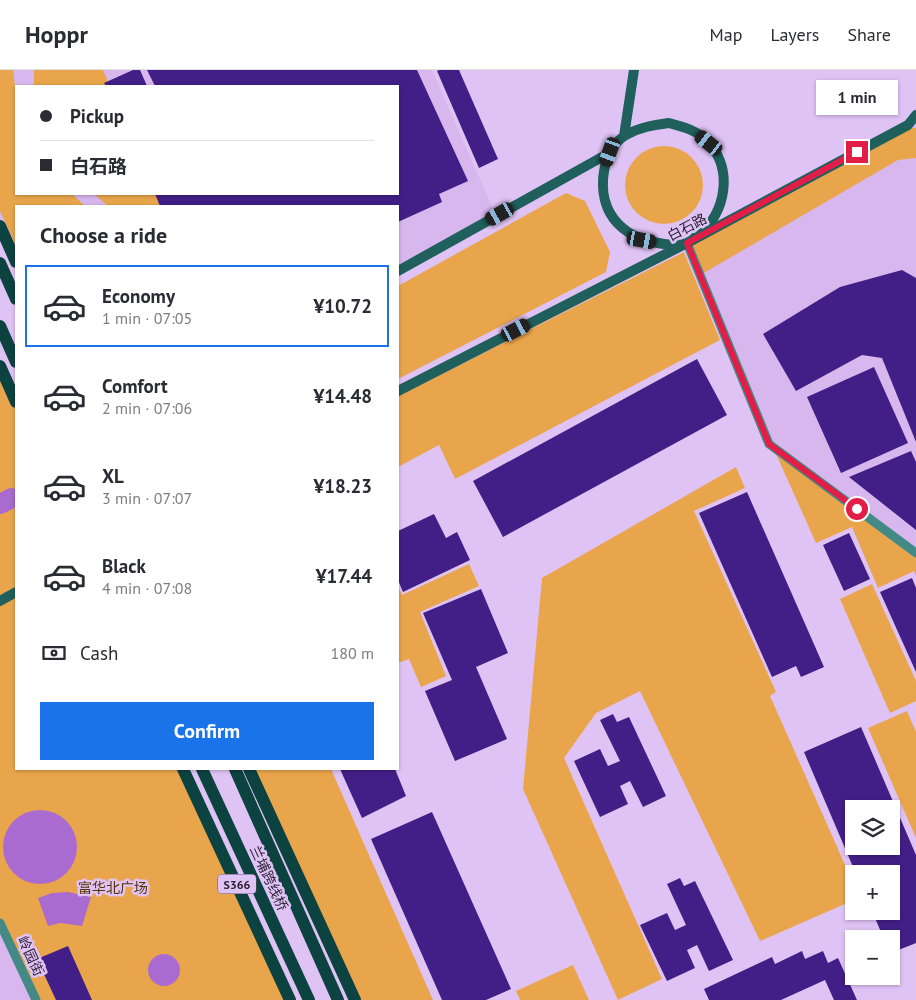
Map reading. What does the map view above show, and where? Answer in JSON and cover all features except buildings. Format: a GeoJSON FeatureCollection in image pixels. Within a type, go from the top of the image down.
{"type":"FeatureCollection","features":[{"type":"Feature","properties":{"kind":"main road"},"geometry":{"type":"LineString","coordinates":[[624,136],[634,70]]}},
{"type":"Feature","properties":{"kind":"main road"},"geometry":{"type":"LineString","coordinates":[[912,125],[916,114]]}},
{"type":"Feature","properties":{"kind":"main road"},"geometry":{"type":"LineString","coordinates":[[399,270],[610,152],[624,136],[645,126],[670,123],[692,130],[709,143],[719,159],[724,178],[722,196],[716,214],[706,229],[687,243],[663,244],[642,240],[624,229],[610,213],[603,193],[603,172],[610,152]]}},
{"type":"Feature","properties":{"kind":"main road","name":"白石路"},"geometry":{"type":"LineString","coordinates":[[399,390],[912,125]]}},
{"type":"Feature","properties":{"kind":"main road"},"geometry":{"type":"LineString","coordinates":[[0,226],[15,260]]}},
{"type":"Feature","properties":{"kind":"main road"},"geometry":{"type":"LineString","coordinates":[[0,263],[15,296]]}},
{"type":"Feature","properties":{"kind":"main road"},"geometry":{"type":"LineString","coordinates":[[0,326],[15,360]]}},
{"type":"Feature","properties":{"kind":"main road"},"geometry":{"type":"LineString","coordinates":[[0,366],[15,399]]}},
{"type":"Feature","properties":{"kind":"main road"},"geometry":{"type":"LineString","coordinates":[[0,601],[15,593]]}},
{"type":"Feature","properties":{"kind":"main road","name":"S366"},"geometry":{"type":"LineString","coordinates":[[184,770],[290,1000]]}},
{"type":"Feature","properties":{"kind":"main road","name":"兰埔跨线桥"},"geometry":{"type":"LineString","coordinates":[[202,770],[309,1000]]}},
{"type":"Feature","properties":{"kind":"main road","name":"兰埔跨线桥"},"geometry":{"type":"LineString","coordinates":[[234,770],[338,1000]]}},
{"type":"Feature","properties":{"kind":"main road"},"geometry":{"type":"LineString","coordinates":[[249,770],[355,1000]]}},
{"type":"Feature","properties":{"kind":"lane"},"geometry":{"type":"LineString","coordinates":[[687,243],[769,444],[916,553]]}},
{"type":"Feature","properties":{"kind":"lane","name":"岭园街"},"geometry":{"type":"LineString","coordinates":[[0,923],[36,1000]]}},
{"type":"Feature","properties":{"kind":"shaded area"},"geometry":{"type":"Polygon","coordinates":[[[0,70],[432,70],[496,216],[399,269],[399,205],[15,205],[15,259],[0,226],[0,70]]]}},
{"type":"Feature","properties":{"kind":"shaded area"},"geometry":{"type":"Polygon","coordinates":[[[908,125],[916,125],[916,553],[769,444],[688,244],[908,125]]]}},
{"type":"Feature","properties":{"kind":"shaded area"},"geometry":{"type":"Polygon","coordinates":[[[40,810],[54,813],[66,821],[74,833],[77,847],[74,861],[66,873],[54,881],[40,884],[26,881],[14,873],[6,861],[3,847],[6,833],[14,821],[26,813],[40,810]]]}},
{"type":"Feature","properties":{"kind":"shaded area"},"geometry":{"type":"Polygon","coordinates":[[[68,892],[91,897],[82,926],[60,923],[48,926],[38,898],[52,893],[68,892]]]}},
{"type":"Feature","properties":{"kind":"shaded area"},"geometry":{"type":"Polygon","coordinates":[[[0,925],[35,1000],[0,1000],[0,925]]]}},
{"type":"Feature","properties":{"kind":"shaded area"},"geometry":{"type":"Polygon","coordinates":[[[164,954],[170,955],[175,959],[179,964],[179,976],[175,981],[170,985],[164,986],[158,985],[153,981],[149,976],[148,970],[149,964],[153,959],[158,955],[164,954]]]}},
{"type":"Feature","properties":{"kind":"green space"},"geometry":{"type":"Polygon","coordinates":[[[0,70],[13,70],[15,86],[15,195],[73,195],[84,205],[15,205],[15,244],[0,211],[0,70]]]}},
{"type":"Feature","properties":{"kind":"green space"},"geometry":{"type":"Polygon","coordinates":[[[34,70],[103,70],[110,85],[34,85],[34,70]]]}},
{"type":"Feature","properties":{"kind":"green space"},"geometry":{"type":"Polygon","coordinates":[[[909,128],[916,128],[916,158],[898,160],[702,274],[690,244],[909,128]]]}},
{"type":"Feature","properties":{"kind":"green space"},"geometry":{"type":"Polygon","coordinates":[[[664,146],[679,149],[692,157],[700,170],[703,185],[700,200],[692,213],[679,221],[664,224],[649,221],[636,213],[628,200],[625,185],[628,170],[636,157],[649,149],[664,146]]]}},
{"type":"Feature","properties":{"kind":"green space"},"geometry":{"type":"Polygon","coordinates":[[[566,193],[585,201],[610,252],[606,272],[399,378],[399,285],[566,193]]]}},
{"type":"Feature","properties":{"kind":"green space"},"geometry":{"type":"Polygon","coordinates":[[[95,195],[160,195],[164,205],[107,205],[95,195]]]}},
{"type":"Feature","properties":{"kind":"green space"},"geometry":{"type":"Polygon","coordinates":[[[684,252],[720,340],[455,479],[439,445],[399,466],[399,395],[684,252]]]}},
{"type":"Feature","properties":{"kind":"green space","name":"富华北广场"},"geometry":{"type":"Polygon","coordinates":[[[0,368],[15,402],[15,770],[182,770],[289,1000],[37,1000],[0,922],[0,368]]]}},
{"type":"Feature","properties":{"kind":"green space"},"geometry":{"type":"Polygon","coordinates":[[[776,454],[916,558],[916,576],[914,571],[878,588],[852,527],[816,543],[776,454]]]}},
{"type":"Feature","properties":{"kind":"green space"},"geometry":{"type":"Polygon","coordinates":[[[736,467],[745,488],[694,511],[776,692],[770,696],[845,865],[845,904],[760,941],[640,691],[596,713],[564,758],[662,979],[618,1000],[523,789],[542,578],[736,467]]]}},
{"type":"Feature","properties":{"kind":"green space"},"geometry":{"type":"Polygon","coordinates":[[[469,564],[479,586],[420,612],[446,676],[421,687],[409,659],[399,663],[399,588],[402,595],[469,564]]]}},
{"type":"Feature","properties":{"kind":"green space"},"geometry":{"type":"Polygon","coordinates":[[[872,584],[916,681],[916,701],[890,713],[840,599],[872,584]]]}},
{"type":"Feature","properties":{"kind":"green space"},"geometry":{"type":"Polygon","coordinates":[[[907,711],[916,732],[916,838],[900,800],[868,728],[907,711]]]}},
{"type":"Feature","properties":{"kind":"green space"},"geometry":{"type":"Polygon","coordinates":[[[254,770],[331,770],[433,1000],[358,1000],[254,770]]]}},
{"type":"Feature","properties":{"kind":"green space"},"geometry":{"type":"Polygon","coordinates":[[[573,965],[589,1000],[520,1000],[516,991],[573,965]]]}},
{"type":"Feature","properties":{"kind":"waterway"},"geometry":{"type":"LineString","coordinates":[[0,504],[12,498]]}},
{"type":"Feature","properties":{"kind":"route"},"geometry":{"type":"LineString","coordinates":[[857,152],[687,243],[769,444],[857,509]]}}]}
